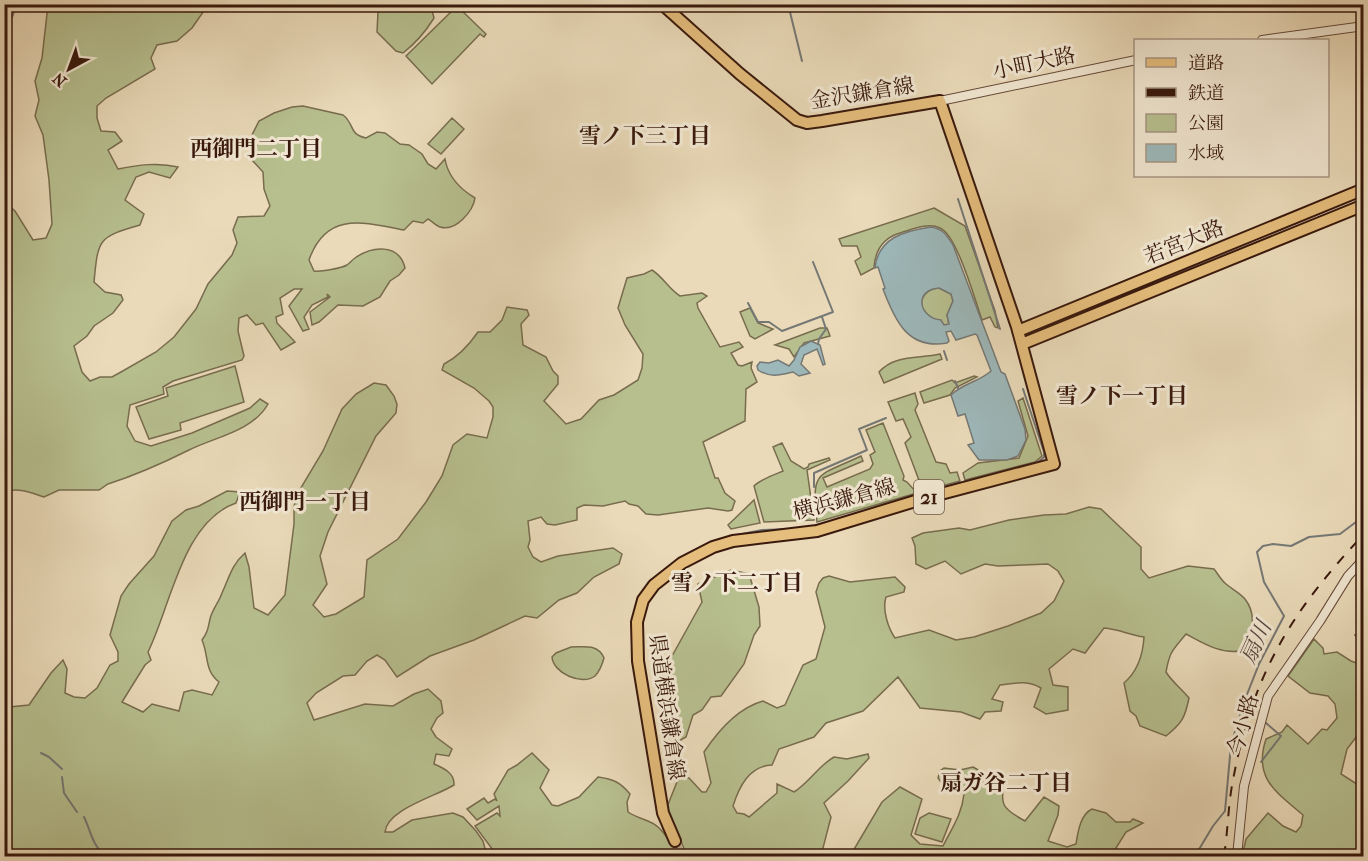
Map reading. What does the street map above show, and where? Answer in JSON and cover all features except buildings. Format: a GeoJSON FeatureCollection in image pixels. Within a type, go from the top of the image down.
{"type":"FeatureCollection","features":[{"type":"Feature","properties":{"kind":"main road","name":"金沢鎌倉線"},"geometry":{"type":"LineString","coordinates":[[662,4],[740,74],[797,120],[807,123],[940,101],[1018,331]]}},
{"type":"Feature","properties":{"kind":"main road","name":"若宮大路"},"geometry":{"type":"LineString","coordinates":[[1018,331],[1364,189]]}},
{"type":"Feature","properties":{"kind":"main road","name":"若宮大路"},"geometry":{"type":"LineString","coordinates":[[1022,344],[1364,205]]}},
{"type":"Feature","properties":{"kind":"main road","name":"横浜鎌倉線"},"geometry":{"type":"LineString","coordinates":[[686,561],[733,541],[817,531],[922,499],[1054,464],[1018,331]]}},
{"type":"Feature","properties":{"kind":"main road","name":"県道横浜鎌倉線"},"geometry":{"type":"LineString","coordinates":[[675,841],[663,813],[638,661],[636,634],[639,611],[649,591],[663,576],[686,561]]}},
{"type":"Feature","properties":{"kind":"street"},"geometry":{"type":"LineString","coordinates":[[1270,39],[1364,26]]}},
{"type":"Feature","properties":{"kind":"street","name":"小町大路"},"geometry":{"type":"LineString","coordinates":[[940,101],[1134,60]]}},
{"type":"Feature","properties":{"kind":"street","name":"今小路"},"geometry":{"type":"LineString","coordinates":[[1238,856],[1244,786],[1268,696],[1348,576],[1364,559]]}},
{"type":"Feature","properties":{"kind":"green space"},"geometry":{"type":"Polygon","coordinates":[[[48,5],[208,5],[192,28],[177,41],[157,45],[151,58],[155,69],[106,98],[97,106],[97,118],[101,131],[115,132],[122,141],[108,150],[118,169],[148,165],[178,167],[170,178],[149,172],[136,177],[125,200],[144,214],[140,225],[108,237],[99,248],[94,282],[105,292],[121,295],[123,300],[113,313],[94,326],[87,336],[74,346],[82,372],[90,381],[100,377],[112,377],[156,352],[174,337],[196,309],[208,284],[232,255],[237,243],[233,230],[238,217],[264,216],[270,206],[264,189],[263,172],[252,160],[258,142],[252,135],[259,121],[274,113],[303,106],[343,115],[356,134],[366,138],[377,132],[385,133],[400,144],[409,145],[422,154],[428,164],[436,169],[445,159],[456,182],[475,198],[471,209],[463,219],[446,228],[437,226],[428,219],[423,223],[413,221],[404,230],[360,223],[336,227],[325,234],[316,244],[309,260],[314,271],[344,266],[362,254],[377,249],[397,254],[405,268],[390,281],[380,297],[363,306],[338,305],[319,322],[312,325],[310,312],[330,297],[327,294],[328,297],[312,305],[304,317],[309,329],[303,331],[289,306],[302,289],[294,289],[280,298],[283,314],[276,317],[277,323],[295,342],[281,350],[263,323],[256,325],[247,315],[239,318],[238,331],[244,356],[242,360],[173,381],[163,387],[164,394],[130,405],[127,426],[135,441],[151,446],[192,433],[250,408],[260,399],[268,404],[253,421],[233,432],[108,484],[99,490],[59,490],[44,497],[20,490],[5,492],[4,202],[15,211],[33,240],[46,238],[52,224],[49,180],[43,135],[35,116],[39,100],[35,81],[42,58],[48,5]]]}},
{"type":"Feature","properties":{"kind":"green space"},"geometry":{"type":"Polygon","coordinates":[[[382,5],[425,5],[432,11],[434,18],[428,28],[403,53],[396,51],[377,32],[378,12],[382,5]]]}},
{"type":"Feature","properties":{"kind":"green space"},"geometry":{"type":"Polygon","coordinates":[[[457,6],[486,34],[484,37],[480,34],[432,84],[406,56],[457,6]]]}},
{"type":"Feature","properties":{"kind":"green space"},"geometry":{"type":"Polygon","coordinates":[[[452,118],[464,129],[441,154],[428,144],[452,118]]]}},
{"type":"Feature","properties":{"kind":"green space"},"geometry":{"type":"Polygon","coordinates":[[[934,208],[965,226],[995,311],[998,328],[995,327],[990,317],[982,320],[959,255],[946,233],[940,228],[920,227],[894,235],[881,246],[874,268],[861,275],[855,261],[861,257],[857,246],[842,246],[839,239],[934,208]]]}},
{"type":"Feature","properties":{"kind":"green space"},"geometry":{"type":"Polygon","coordinates":[[[652,270],[680,296],[702,293],[707,296],[697,303],[698,308],[720,347],[739,342],[743,347],[731,353],[738,365],[742,366],[752,362],[751,368],[757,382],[746,389],[745,421],[703,442],[715,478],[718,478],[725,493],[735,501],[732,510],[708,508],[658,515],[646,514],[638,506],[625,501],[603,506],[584,505],[577,508],[577,520],[555,525],[547,524],[541,517],[528,521],[530,540],[528,547],[533,557],[541,562],[558,556],[613,548],[622,554],[619,564],[594,577],[577,593],[559,600],[537,618],[525,616],[474,640],[430,656],[397,677],[385,660],[377,655],[367,661],[355,675],[343,676],[316,693],[307,703],[314,720],[365,704],[393,706],[428,689],[441,701],[443,713],[431,729],[436,737],[452,749],[449,756],[436,754],[434,764],[445,769],[453,777],[454,785],[394,816],[385,832],[393,832],[412,820],[453,813],[463,817],[476,831],[483,841],[487,856],[5,856],[5,706],[29,705],[63,660],[67,669],[65,693],[85,698],[97,688],[110,665],[118,661],[118,652],[110,635],[121,596],[154,556],[172,521],[186,510],[199,506],[227,491],[240,492],[236,503],[218,513],[203,528],[190,546],[180,567],[148,652],[151,660],[145,665],[122,702],[143,712],[152,704],[179,711],[184,692],[192,690],[212,695],[219,682],[211,673],[202,640],[231,571],[245,553],[254,608],[268,615],[285,595],[294,524],[294,506],[299,491],[323,451],[342,409],[356,394],[374,383],[386,385],[397,404],[396,413],[376,436],[328,532],[320,556],[327,584],[313,605],[324,617],[336,614],[364,597],[367,560],[398,539],[426,502],[442,476],[453,445],[467,434],[487,438],[493,417],[493,407],[474,388],[442,370],[444,364],[463,350],[478,332],[490,332],[502,320],[507,307],[527,310],[529,315],[521,324],[523,345],[546,357],[558,376],[558,384],[544,401],[566,424],[581,419],[599,400],[614,395],[638,380],[643,354],[625,325],[618,308],[627,278],[652,270]]]}},
{"type":"Feature","properties":{"kind":"green space"},"geometry":{"type":"Polygon","coordinates":[[[939,288],[951,294],[953,301],[947,315],[949,324],[943,326],[927,314],[922,305],[926,294],[939,288]]]}},
{"type":"Feature","properties":{"kind":"green space"},"geometry":{"type":"Polygon","coordinates":[[[750,308],[758,323],[773,329],[755,339],[750,336],[740,312],[750,308]]]}},
{"type":"Feature","properties":{"kind":"green space"},"geometry":{"type":"Polygon","coordinates":[[[820,328],[827,328],[830,336],[804,343],[794,357],[789,349],[775,345],[820,328]]]}},
{"type":"Feature","properties":{"kind":"green space"},"geometry":{"type":"Polygon","coordinates":[[[940,354],[942,359],[884,383],[879,372],[892,362],[940,354]]]}},
{"type":"Feature","properties":{"kind":"green space"},"geometry":{"type":"Polygon","coordinates":[[[235,366],[244,402],[180,423],[181,430],[149,439],[136,407],[168,396],[166,388],[235,366]]]}},
{"type":"Feature","properties":{"kind":"green space"},"geometry":{"type":"Polygon","coordinates":[[[977,377],[955,388],[950,395],[924,403],[920,392],[952,380],[955,383],[977,377]]]}},
{"type":"Feature","properties":{"kind":"green space"},"geometry":{"type":"Polygon","coordinates":[[[915,393],[918,404],[915,410],[936,462],[946,464],[950,473],[957,472],[960,481],[923,491],[905,443],[911,437],[903,419],[896,421],[888,402],[915,393]]]}},
{"type":"Feature","properties":{"kind":"green space"},"geometry":{"type":"Polygon","coordinates":[[[1023,398],[1042,456],[1035,462],[965,480],[963,473],[978,463],[1019,458],[1028,436],[1018,401],[1023,398]]]}},
{"type":"Feature","properties":{"kind":"green space"},"geometry":{"type":"Polygon","coordinates":[[[883,423],[904,476],[903,480],[917,493],[817,522],[815,492],[820,477],[861,456],[863,461],[823,478],[827,487],[870,469],[873,464],[870,455],[875,452],[866,430],[883,423]]]}},
{"type":"Feature","properties":{"kind":"green space"},"geometry":{"type":"Polygon","coordinates":[[[782,443],[791,461],[804,469],[809,464],[829,458],[830,460],[807,470],[814,520],[764,522],[754,486],[783,471],[773,447],[782,443]]]}},
{"type":"Feature","properties":{"kind":"green space"},"geometry":{"type":"Polygon","coordinates":[[[754,500],[760,523],[731,529],[728,525],[754,500]]]}},
{"type":"Feature","properties":{"kind":"green space"},"geometry":{"type":"Polygon","coordinates":[[[1089,507],[1101,509],[1141,547],[1141,569],[1149,578],[1188,566],[1214,569],[1224,582],[1243,597],[1249,606],[1252,626],[1248,639],[1240,651],[1219,649],[1186,634],[1173,651],[1166,672],[1189,698],[1182,720],[1166,736],[1140,726],[1136,716],[1130,711],[1124,683],[1139,662],[1144,637],[1114,630],[1104,628],[1085,653],[1073,649],[1049,669],[1053,685],[1068,687],[1068,710],[1046,714],[1034,707],[1041,688],[1021,683],[1000,685],[992,699],[1003,702],[1001,711],[985,712],[980,719],[961,712],[920,708],[898,677],[863,711],[826,723],[814,737],[779,749],[772,765],[764,766],[751,773],[738,792],[733,806],[737,813],[749,817],[777,793],[777,784],[794,792],[834,757],[847,759],[868,754],[869,758],[824,803],[831,817],[823,848],[818,856],[687,856],[667,807],[677,782],[681,778],[689,778],[702,792],[706,792],[711,783],[704,752],[722,728],[754,704],[763,701],[777,708],[785,705],[803,665],[816,659],[825,627],[816,592],[823,578],[829,576],[850,582],[895,577],[905,587],[904,592],[886,597],[885,613],[895,638],[929,630],[956,640],[974,637],[1041,613],[1054,601],[1064,581],[1058,571],[1048,564],[998,566],[985,564],[961,574],[945,561],[926,569],[916,564],[912,538],[923,533],[959,528],[970,530],[1009,520],[1066,514],[1089,507]]]}},
{"type":"Feature","properties":{"kind":"green space"},"geometry":{"type":"Polygon","coordinates":[[[731,570],[749,574],[759,607],[760,626],[754,635],[744,664],[721,696],[711,697],[702,710],[693,715],[686,737],[679,741],[669,726],[665,709],[666,688],[662,664],[672,656],[702,602],[698,584],[731,570]]]}},
{"type":"Feature","properties":{"kind":"green space"},"geometry":{"type":"Polygon","coordinates":[[[1314,639],[1323,648],[1324,654],[1337,652],[1363,665],[1363,723],[1347,749],[1341,774],[1363,788],[1363,856],[1242,856],[1246,839],[1268,813],[1283,826],[1296,832],[1301,826],[1303,815],[1276,791],[1265,774],[1262,764],[1266,739],[1282,732],[1287,725],[1308,744],[1322,729],[1327,730],[1337,718],[1335,704],[1328,696],[1310,693],[1288,676],[1314,639]]]}},
{"type":"Feature","properties":{"kind":"green space"},"geometry":{"type":"Polygon","coordinates":[[[571,647],[590,647],[598,650],[604,658],[595,676],[583,680],[576,679],[557,668],[552,657],[571,647]]]}},
{"type":"Feature","properties":{"kind":"green space"},"geometry":{"type":"Polygon","coordinates":[[[532,753],[549,770],[540,788],[552,805],[558,806],[579,797],[598,777],[612,780],[630,794],[627,802],[628,812],[655,824],[666,836],[677,856],[495,856],[496,854],[475,826],[497,813],[500,816],[499,806],[477,820],[467,809],[484,798],[488,803],[495,799],[497,801],[494,794],[508,770],[532,753]]]}},
{"type":"Feature","properties":{"kind":"green space"},"geometry":{"type":"Polygon","coordinates":[[[973,767],[990,777],[1005,777],[1004,804],[1010,812],[1025,821],[1044,797],[1059,806],[1048,841],[1067,847],[1076,844],[1082,820],[1092,809],[1106,813],[1116,822],[1130,822],[1133,819],[1143,823],[1126,832],[1111,856],[850,856],[882,802],[900,787],[922,799],[911,835],[920,844],[943,846],[959,814],[964,794],[941,782],[938,778],[940,771],[944,768],[960,770],[973,767]]]}},
{"type":"Feature","properties":{"kind":"green space"},"geometry":{"type":"Polygon","coordinates":[[[929,813],[951,819],[942,842],[915,834],[920,818],[929,813]]]}},
{"type":"Feature","properties":{"kind":"water"},"geometry":{"type":"Polygon","coordinates":[[[931,227],[939,229],[953,245],[1025,429],[1026,440],[1018,456],[1007,460],[979,460],[968,445],[974,443],[965,414],[958,416],[951,395],[991,371],[977,335],[956,340],[951,331],[946,332],[949,341],[947,343],[922,342],[905,331],[888,301],[878,267],[875,268],[877,258],[881,250],[894,238],[931,227]],[[939,288],[931,290],[922,298],[924,310],[934,318],[941,320],[944,325],[949,324],[947,315],[953,301],[951,294],[939,288]]]}},
{"type":"Feature","properties":{"kind":"water"},"geometry":{"type":"Polygon","coordinates":[[[811,341],[820,345],[825,364],[823,365],[817,349],[804,355],[801,364],[810,373],[799,376],[793,372],[771,375],[758,370],[757,366],[760,362],[769,363],[778,360],[789,366],[800,347],[811,341]]]}},
{"type":"Feature","properties":{"kind":"waterway"},"geometry":{"type":"LineString","coordinates":[[4,38],[17,4]]}},
{"type":"Feature","properties":{"kind":"waterway"},"geometry":{"type":"LineString","coordinates":[[788,4],[802,61]]}},
{"type":"Feature","properties":{"kind":"waterway"},"geometry":{"type":"LineString","coordinates":[[958,199],[1000,329]]}},
{"type":"Feature","properties":{"kind":"waterway"},"geometry":{"type":"LineString","coordinates":[[748,303],[758,322],[769,322],[782,331],[833,312],[813,262]]}},
{"type":"Feature","properties":{"kind":"waterway"},"geometry":{"type":"LineString","coordinates":[[818,344],[826,329],[822,317]]}},
{"type":"Feature","properties":{"kind":"waterway"},"geometry":{"type":"LineString","coordinates":[[944,351],[947,360]]}},
{"type":"Feature","properties":{"kind":"waterway"},"geometry":{"type":"LineString","coordinates":[[955,381],[958,388]]}},
{"type":"Feature","properties":{"kind":"waterway"},"geometry":{"type":"LineString","coordinates":[[1023,389],[1044,452],[1044,457],[1036,464]]}},
{"type":"Feature","properties":{"kind":"waterway"},"geometry":{"type":"LineString","coordinates":[[814,487],[814,473],[867,450],[859,429],[886,418]]}},
{"type":"Feature","properties":{"kind":"waterway"},"geometry":{"type":"LineString","coordinates":[[967,482],[987,476]]}},
{"type":"Feature","properties":{"kind":"waterway"},"geometry":{"type":"LineString","coordinates":[[923,493],[961,483]]}},
{"type":"Feature","properties":{"kind":"waterway"},"geometry":{"type":"LineString","coordinates":[[885,505],[917,495]]}},
{"type":"Feature","properties":{"kind":"waterway","name":"扇川"},"geometry":{"type":"LineString","coordinates":[[1195,856],[1225,811],[1231,745],[1244,702],[1259,664],[1284,616],[1264,582],[1257,552],[1263,546],[1273,544],[1291,546],[1309,537],[1340,534],[1364,513]]}},
{"type":"Feature","properties":{"kind":"waterway"},"geometry":{"type":"LineString","coordinates":[[737,535],[762,530],[791,529]]}},
{"type":"Feature","properties":{"kind":"waterway"},"geometry":{"type":"LineString","coordinates":[[1355,635],[1364,643]]}},
{"type":"Feature","properties":{"kind":"waterway"},"geometry":{"type":"LineString","coordinates":[[1261,762],[1281,736],[1266,723]]}},
{"type":"Feature","properties":{"kind":"waterway"},"geometry":{"type":"LineString","coordinates":[[41,753],[62,769]]}},
{"type":"Feature","properties":{"kind":"waterway"},"geometry":{"type":"LineString","coordinates":[[62,777],[64,793],[77,812]]}},
{"type":"Feature","properties":{"kind":"waterway"},"geometry":{"type":"LineString","coordinates":[[84,817],[95,843],[107,856]]}},
{"type":"Feature","properties":{"kind":"tunnel"},"geometry":{"type":"LineString","coordinates":[[675,841],[681,856]]}},
{"type":"Feature","properties":{"kind":"railway"},"geometry":{"type":"LineString","coordinates":[[1224,856],[1231,789],[1241,742],[1264,676],[1296,618],[1316,590],[1364,534]]}},
{"type":"Feature","properties":{"kind":"district","name":"雪ノ下三丁目"},"geometry":{"type":"Point","coordinates":[645,135]}},
{"type":"Feature","properties":{"kind":"district","name":"西御門二丁目"},"geometry":{"type":"Point","coordinates":[256,148]}},
{"type":"Feature","properties":{"kind":"district","name":"雪ノ下一丁目"},"geometry":{"type":"Point","coordinates":[1122,395]}},
{"type":"Feature","properties":{"kind":"district","name":"西御門一丁目"},"geometry":{"type":"Point","coordinates":[305,501]}},
{"type":"Feature","properties":{"kind":"district","name":"雪ノ下二丁目"},"geometry":{"type":"Point","coordinates":[737,582]}},
{"type":"Feature","properties":{"kind":"district","name":"扇ガ谷二丁目"},"geometry":{"type":"Point","coordinates":[1006,782]}}]}
